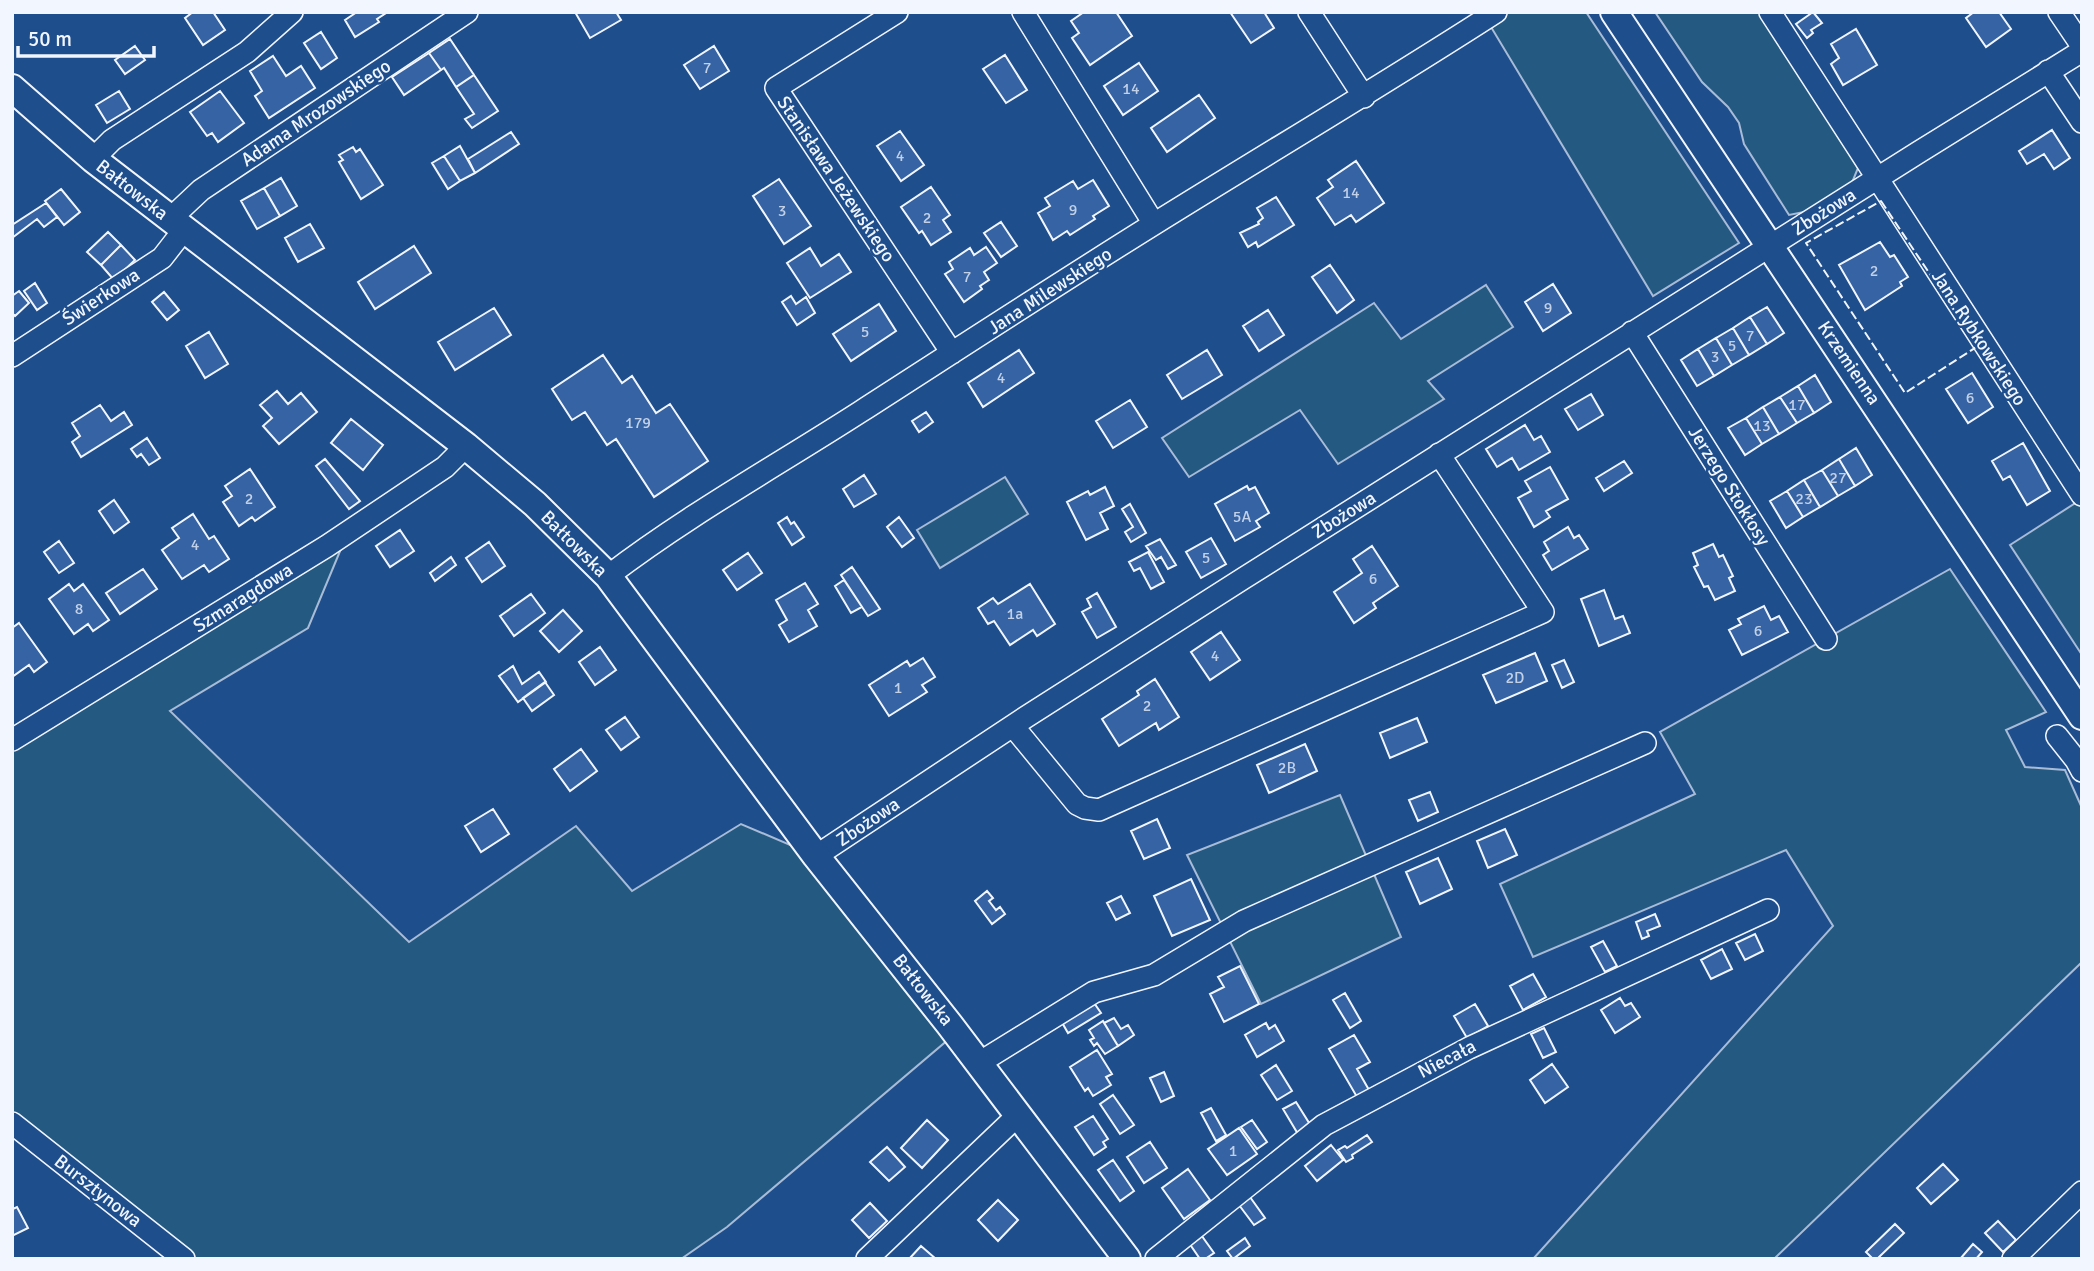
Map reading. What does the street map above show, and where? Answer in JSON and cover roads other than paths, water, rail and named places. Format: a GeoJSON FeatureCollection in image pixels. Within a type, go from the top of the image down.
{"type":"FeatureCollection","features":[{"type":"Feature","properties":{"kind":"main road","name":"Krzemienna"},"geometry":{"type":"LineString","coordinates":[[1614,12],[2082,716]]}},
{"type":"Feature","properties":{"kind":"main road","name":"Bałtowska"},"geometry":{"type":"LineString","coordinates":[[12,88],[93,159],[176,225],[466,446],[535,504],[608,576],[816,856],[979,1063],[1126,1259]]}},
{"type":"Feature","properties":{"kind":"street"},"geometry":{"type":"LineString","coordinates":[[93,159],[112,140],[247,52],[292,12]]}},
{"type":"Feature","properties":{"kind":"street","name":"Adama Mrozowskiego"},"geometry":{"type":"LineString","coordinates":[[176,225],[201,190],[467,12]]}},
{"type":"Feature","properties":{"kind":"street","name":"Stanisława Jeżewskiego"},"geometry":{"type":"LineString","coordinates":[[897,12],[776,88],[952,353]]}},
{"type":"Feature","properties":{"kind":"street"},"geometry":{"type":"LineString","coordinates":[[1023,12],[1154,224]]}},
{"type":"Feature","properties":{"kind":"street"},"geometry":{"type":"LineString","coordinates":[[1309,12],[1364,97]]}},
{"type":"Feature","properties":{"kind":"street","name":"Jana Milewskiego"},"geometry":{"type":"LineString","coordinates":[[608,576],[654,541],[1154,224],[1364,97],[1496,12]]}},
{"type":"Feature","properties":{"kind":"street","name":"Zbożowa"},"geometry":{"type":"LineString","coordinates":[[1770,12],[1876,180]]}},
{"type":"Feature","properties":{"kind":"street","name":"Zbożowa"},"geometry":{"type":"LineString","coordinates":[[816,856],[1013,726],[1439,454],[2082,48],[2059,12]]}},
{"type":"Feature","properties":{"kind":"street"},"geometry":{"type":"LineString","coordinates":[[2048,71],[2082,122]]}},
{"type":"Feature","properties":{"kind":"street","name":"Jana Rybkowskiego"},"geometry":{"type":"LineString","coordinates":[[1876,180],[2081,496]]}},
{"type":"Feature","properties":{"kind":"street","name":"Świerkowa"},"geometry":{"type":"LineString","coordinates":[[12,356],[162,258],[176,225]]}},
{"type":"Feature","properties":{"kind":"street","name":"Jerzego Stokłosy"},"geometry":{"type":"LineString","coordinates":[[1632,332],[1826,639]]}},
{"type":"Feature","properties":{"kind":"street","name":"Szmaragdowa"},"geometry":{"type":"LineString","coordinates":[[12,740],[327,546],[445,467],[466,446]]}},
{"type":"Feature","properties":{"kind":"street"},"geometry":{"type":"LineString","coordinates":[[1013,726],[1077,804],[1099,810],[1543,612],[1439,454]]}},
{"type":"Feature","properties":{"kind":"street"},"geometry":{"type":"LineString","coordinates":[[2057,736],[2082,771]]}},
{"type":"Feature","properties":{"kind":"street"},"geometry":{"type":"LineString","coordinates":[[979,1063],[1094,992],[1154,975],[1244,921],[1645,743]]}},
{"type":"Feature","properties":{"kind":"street","name":"Niecała"},"geometry":{"type":"LineString","coordinates":[[1156,1259],[1324,1125],[1469,1048],[1768,911]]}},
{"type":"Feature","properties":{"kind":"street"},"geometry":{"type":"LineString","coordinates":[[867,1259],[1017,1116]]}},
{"type":"Feature","properties":{"kind":"street","name":"Bursztynowa"},"geometry":{"type":"LineString","coordinates":[[12,1123],[184,1259]]}},
{"type":"Feature","properties":{"kind":"street"},"geometry":{"type":"LineString","coordinates":[[2014,1259],[2082,1192]]}}]}
